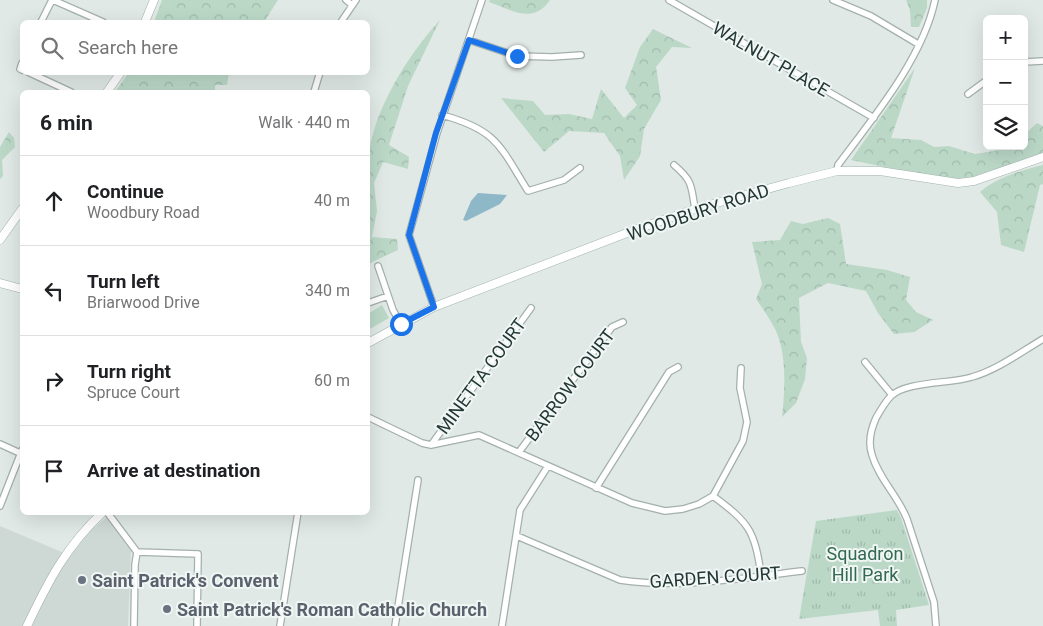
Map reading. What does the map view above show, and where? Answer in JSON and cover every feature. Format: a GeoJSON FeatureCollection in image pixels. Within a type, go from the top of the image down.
{"type":"FeatureCollection","features":[{"type":"Feature","properties":{"kind":"main road"},"geometry":{"type":"LineString","coordinates":[[146,20],[154,0]]}},
{"type":"Feature","properties":{"kind":"main road"},"geometry":{"type":"LineString","coordinates":[[108,90],[118,75]]}},
{"type":"Feature","properties":{"kind":"main road","name":"WOODBURY ROAD"},"geometry":{"type":"LineString","coordinates":[[370,342],[434,307],[694,209],[837,171],[880,171],[958,183],[974,181],[1043,157]]}},
{"type":"Feature","properties":{"kind":"main road"},"geometry":{"type":"LineString","coordinates":[[0,240],[20,212]]}},
{"type":"Feature","properties":{"kind":"main road"},"geometry":{"type":"LineString","coordinates":[[0,283],[20,288]]}},
{"type":"Feature","properties":{"kind":"main road"},"geometry":{"type":"LineString","coordinates":[[27,626],[52,574],[62,558],[74,542],[100,515]]}},
{"type":"Feature","properties":{"kind":"street"},"geometry":{"type":"LineString","coordinates":[[42,20],[52,0],[97,20]]}},
{"type":"Feature","properties":{"kind":"street"},"geometry":{"type":"LineString","coordinates":[[342,20],[354,3],[346,0]]}},
{"type":"Feature","properties":{"kind":"street"},"geometry":{"type":"LineString","coordinates":[[434,307],[409,235],[442,115],[482,0]]}},
{"type":"Feature","properties":{"kind":"street","name":"WALNUT PLACE"},"geometry":{"type":"LineString","coordinates":[[669,0],[874,118]]}},
{"type":"Feature","properties":{"kind":"street"},"geometry":{"type":"LineString","coordinates":[[833,0],[870,16],[918,44]]}},
{"type":"Feature","properties":{"kind":"street"},"geometry":{"type":"LineString","coordinates":[[837,171],[838,164],[874,118],[906,69],[926,28],[935,0]]}},
{"type":"Feature","properties":{"kind":"street"},"geometry":{"type":"LineString","coordinates":[[469,40],[517,56],[552,57],[581,55]]}},
{"type":"Feature","properties":{"kind":"street"},"geometry":{"type":"LineString","coordinates":[[1028,62],[1043,61]]}},
{"type":"Feature","properties":{"kind":"street"},"geometry":{"type":"LineString","coordinates":[[34,75],[66,90]]}},
{"type":"Feature","properties":{"kind":"street"},"geometry":{"type":"LineString","coordinates":[[315,90],[319,75]]}},
{"type":"Feature","properties":{"kind":"street"},"geometry":{"type":"LineString","coordinates":[[968,94],[983,83]]}},
{"type":"Feature","properties":{"kind":"street"},"geometry":{"type":"LineString","coordinates":[[442,115],[478,128],[495,140],[508,156],[528,191],[564,180],[580,168]]}},
{"type":"Feature","properties":{"kind":"street"},"geometry":{"type":"LineString","coordinates":[[674,165],[688,176],[692,186],[694,209]]}},
{"type":"Feature","properties":{"kind":"street"},"geometry":{"type":"LineString","coordinates":[[378,266],[388,296],[401,324]]}},
{"type":"Feature","properties":{"kind":"street"},"geometry":{"type":"LineString","coordinates":[[370,302],[388,296]]}},
{"type":"Feature","properties":{"kind":"street","name":"MINETTA COURT"},"geometry":{"type":"LineString","coordinates":[[431,445],[531,308]]}},
{"type":"Feature","properties":{"kind":"street","name":"BARROW COURT"},"geometry":{"type":"LineString","coordinates":[[519,452],[612,326],[622,322]]}},
{"type":"Feature","properties":{"kind":"street"},"geometry":{"type":"LineString","coordinates":[[936,626],[934,602],[903,508],[878,471],[872,454],[870,440],[873,424],[892,395],[929,383],[946,384],[974,377],[992,369],[1043,339]]}},
{"type":"Feature","properties":{"kind":"street"},"geometry":{"type":"LineString","coordinates":[[865,362],[892,395]]}},
{"type":"Feature","properties":{"kind":"street"},"geometry":{"type":"LineString","coordinates":[[596,488],[669,372],[678,367]]}},
{"type":"Feature","properties":{"kind":"street"},"geometry":{"type":"LineString","coordinates":[[370,418],[422,443],[431,445],[478,434],[632,503],[665,511],[683,509],[699,504],[713,496],[743,441],[747,422],[740,388],[741,368]]}},
{"type":"Feature","properties":{"kind":"street"},"geometry":{"type":"LineString","coordinates":[[0,444],[20,452]]}},
{"type":"Feature","properties":{"kind":"street"},"geometry":{"type":"LineString","coordinates":[[0,506],[20,458]]}},
{"type":"Feature","properties":{"kind":"street"},"geometry":{"type":"LineString","coordinates":[[502,626],[520,510],[548,466]]}},
{"type":"Feature","properties":{"kind":"street"},"geometry":{"type":"LineString","coordinates":[[395,626],[418,480]]}},
{"type":"Feature","properties":{"kind":"street"},"geometry":{"type":"LineString","coordinates":[[713,496],[740,517],[749,528],[756,541],[761,576]]}},
{"type":"Feature","properties":{"kind":"street"},"geometry":{"type":"LineString","coordinates":[[109,515],[137,552],[134,626]]}},
{"type":"Feature","properties":{"kind":"street"},"geometry":{"type":"LineString","coordinates":[[280,626],[298,515]]}},
{"type":"Feature","properties":{"kind":"street","name":"GARDEN COURT"},"geometry":{"type":"LineString","coordinates":[[517,536],[620,580],[635,582],[692,582],[802,571]]}},
{"type":"Feature","properties":{"kind":"street"},"geometry":{"type":"LineString","coordinates":[[137,552],[198,554],[197,626]]}},
{"type":"Feature","properties":{"kind":"shaded area"},"geometry":{"type":"Polygon","coordinates":[[[107,517],[131,549],[128,626],[0,626],[0,526],[69,555],[85,535],[107,517]]]}},
{"type":"Feature","properties":{"kind":"green space"},"geometry":{"type":"Polygon","coordinates":[[[162,0],[278,0],[265,20],[155,20],[162,0]]]}},
{"type":"Feature","properties":{"kind":"green space"},"geometry":{"type":"Polygon","coordinates":[[[490,0],[550,0],[537,12],[529,14],[514,11],[489,2],[490,0]]]}},
{"type":"Feature","properties":{"kind":"green space"},"geometry":{"type":"Polygon","coordinates":[[[906,0],[927,0],[927,8],[919,27],[911,27],[910,10],[906,0]]]}},
{"type":"Feature","properties":{"kind":"green space"},"geometry":{"type":"Polygon","coordinates":[[[440,20],[408,86],[389,145],[409,157],[408,169],[383,162],[374,183],[377,211],[372,237],[397,239],[398,250],[370,263],[371,142],[376,123],[394,85],[404,67],[440,20]]]}},
{"type":"Feature","properties":{"kind":"green space"},"geometry":{"type":"Polygon","coordinates":[[[653,29],[692,48],[672,47],[656,67],[661,100],[644,129],[640,156],[624,180],[620,156],[604,133],[569,131],[544,152],[501,98],[533,101],[545,115],[569,114],[592,119],[601,89],[624,118],[637,105],[625,88],[640,47],[653,29]]]}},
{"type":"Feature","properties":{"kind":"green space"},"geometry":{"type":"Polygon","coordinates":[[[915,68],[891,138],[921,140],[934,147],[949,146],[975,154],[1000,150],[1028,150],[1028,131],[1037,123],[1043,126],[1043,157],[956,182],[851,160],[915,68]]]}},
{"type":"Feature","properties":{"kind":"green space"},"geometry":{"type":"Polygon","coordinates":[[[127,75],[229,75],[227,85],[215,85],[215,90],[116,90],[127,75]]]}},
{"type":"Feature","properties":{"kind":"green space"},"geometry":{"type":"Polygon","coordinates":[[[9,132],[14,138],[15,147],[2,160],[3,176],[0,179],[0,147],[9,132]]]}},
{"type":"Feature","properties":{"kind":"green space"},"geometry":{"type":"Polygon","coordinates":[[[1043,165],[1043,184],[1040,185],[1024,252],[1001,245],[997,212],[980,192],[1001,179],[1043,165]]]}},
{"type":"Feature","properties":{"kind":"green space"},"geometry":{"type":"Polygon","coordinates":[[[828,218],[840,224],[846,264],[887,270],[910,277],[906,300],[916,312],[933,320],[914,332],[894,334],[878,313],[866,291],[828,283],[799,298],[801,342],[807,358],[805,379],[796,403],[782,417],[784,384],[782,349],[775,329],[756,299],[762,284],[752,242],[780,240],[791,221],[803,224],[828,218]]]}},
{"type":"Feature","properties":{"kind":"green space"},"geometry":{"type":"Polygon","coordinates":[[[382,305],[389,318],[370,329],[370,313],[382,305]]]}},
{"type":"Feature","properties":{"kind":"green space","name":"Squadron Hill Park"},"geometry":{"type":"Polygon","coordinates":[[[897,510],[929,605],[896,610],[897,626],[880,626],[878,610],[799,619],[816,521],[897,510]]]}},
{"type":"Feature","properties":{"kind":"water"},"geometry":{"type":"Polygon","coordinates":[[[478,193],[507,195],[500,204],[466,221],[463,220],[471,201],[478,193]]]}},
{"type":"Feature","properties":{"kind":"place","name":"Saint Patrick's Convent"},"geometry":{"type":"Point","coordinates":[82,580]}},
{"type":"Feature","properties":{"kind":"place","name":"Saint Patrick's Roman Catholic Church"},"geometry":{"type":"Point","coordinates":[167,609]}},
{"type":"Feature","properties":{"kind":"route"},"geometry":{"type":"LineString","coordinates":[[401,324],[434,307],[409,235],[436,133],[464,51],[469,40],[517,56]]}}]}
